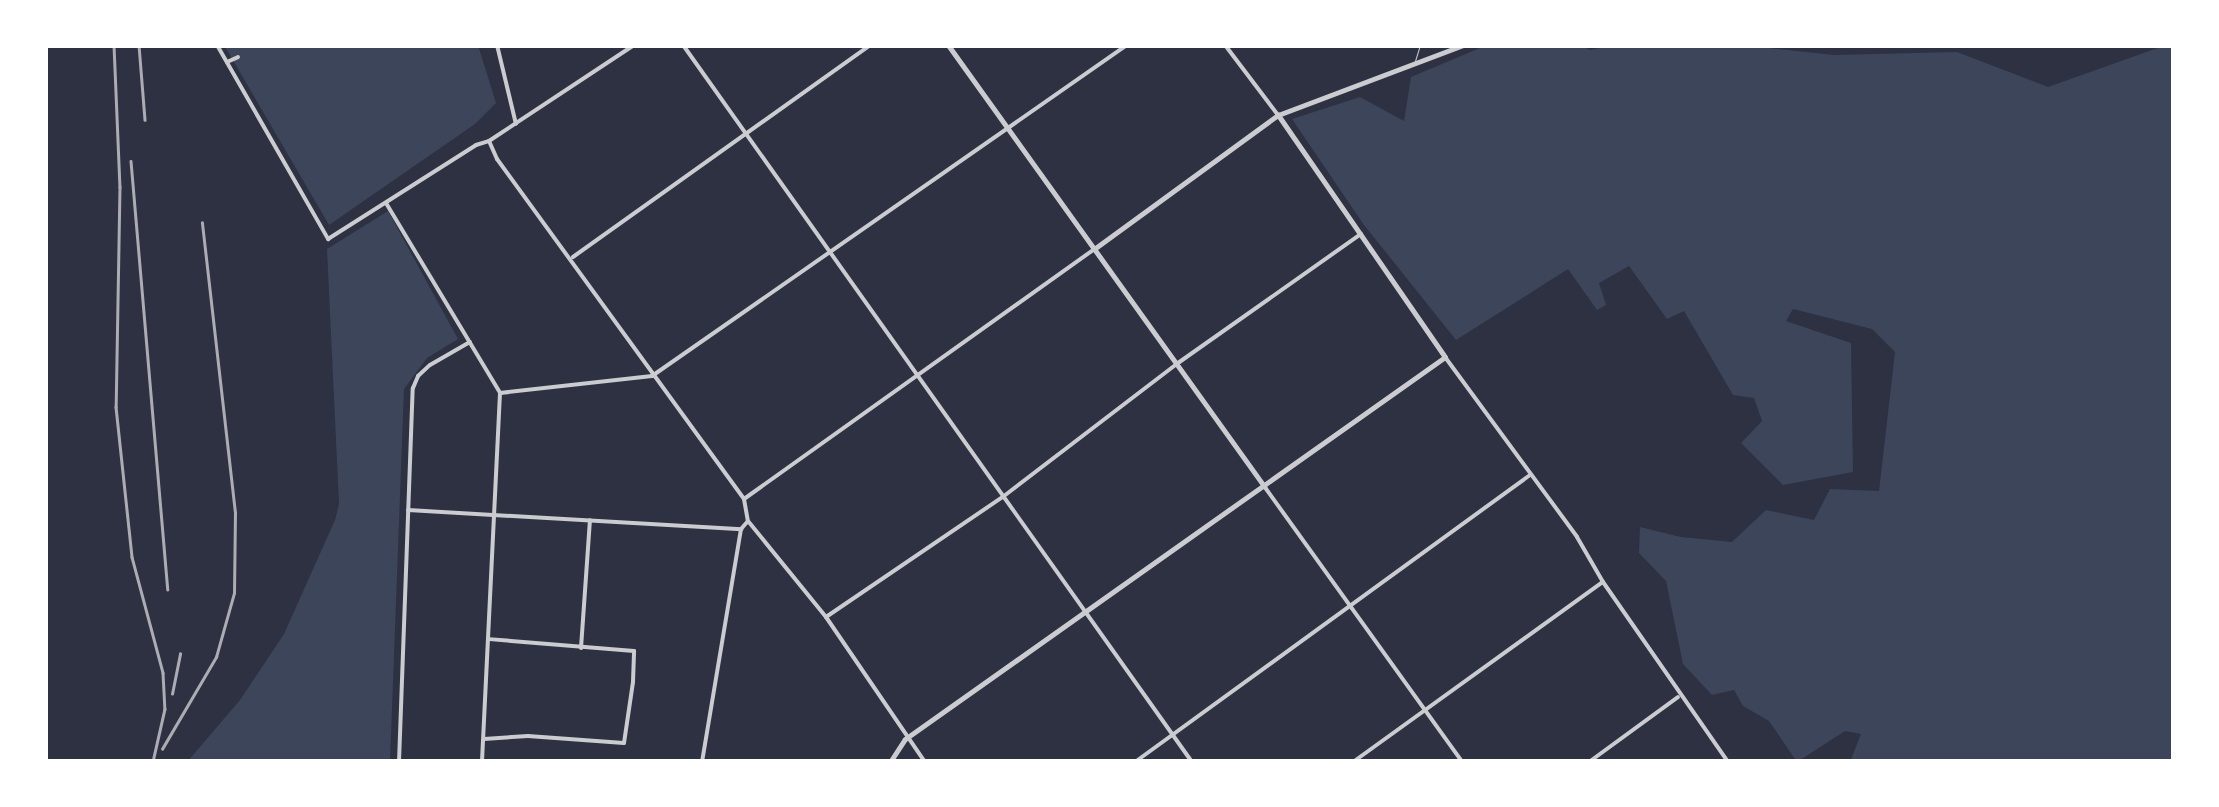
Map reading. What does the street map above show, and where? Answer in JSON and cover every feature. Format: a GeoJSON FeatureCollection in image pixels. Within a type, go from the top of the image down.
{"type":"FeatureCollection","features":[{"type":"Feature","properties":{"kind":"street"},"geometry":{"type":"LineString","coordinates":[[217,45],[328,239],[476,144],[489,142],[634,45]]}},
{"type":"Feature","properties":{"kind":"street"},"geometry":{"type":"LineString","coordinates":[[497,45],[516,124]]}},
{"type":"Feature","properties":{"kind":"street"},"geometry":{"type":"LineString","coordinates":[[683,45],[1192,762]]}},
{"type":"Feature","properties":{"kind":"street"},"geometry":{"type":"LineString","coordinates":[[571,258],[870,45]]}},
{"type":"Feature","properties":{"kind":"street"},"geometry":{"type":"LineString","coordinates":[[948,45],[1462,762]]}},
{"type":"Feature","properties":{"kind":"street"},"geometry":{"type":"LineString","coordinates":[[500,393],[652,376],[1126,45]]}},
{"type":"Feature","properties":{"kind":"street"},"geometry":{"type":"LineString","coordinates":[[1225,45],[1576,537],[1602,582],[1728,762]]}},
{"type":"Feature","properties":{"kind":"street"},"geometry":{"type":"LineString","coordinates":[[744,499],[1278,115],[1463,45]]}},
{"type":"Feature","properties":{"kind":"street"},"geometry":{"type":"LineString","coordinates":[[226,62],[238,56]]}},
{"type":"Feature","properties":{"kind":"street"},"geometry":{"type":"LineString","coordinates":[[489,142],[652,376],[744,499],[748,521],[826,618],[897,716],[905,739],[924,762]]}},
{"type":"Feature","properties":{"kind":"street"},"geometry":{"type":"LineString","coordinates":[[386,203],[500,393],[482,762]]}},
{"type":"Feature","properties":{"kind":"street"},"geometry":{"type":"LineString","coordinates":[[826,618],[1004,496],[1178,363],[1361,234]]}},
{"type":"Feature","properties":{"kind":"street"},"geometry":{"type":"LineString","coordinates":[[399,762],[408,510],[418,376],[470,342]]}},
{"type":"Feature","properties":{"kind":"street"},"geometry":{"type":"LineString","coordinates":[[890,762],[905,739],[1444,357]]}},
{"type":"Feature","properties":{"kind":"street"},"geometry":{"type":"LineString","coordinates":[[1135,762],[1529,476]]}},
{"type":"Feature","properties":{"kind":"street"},"geometry":{"type":"LineString","coordinates":[[408,510],[740,529]]}},
{"type":"Feature","properties":{"kind":"street"},"geometry":{"type":"LineString","coordinates":[[581,648],[590,520]]}},
{"type":"Feature","properties":{"kind":"street"},"geometry":{"type":"LineString","coordinates":[[702,762],[740,529],[748,521]]}},
{"type":"Feature","properties":{"kind":"street"},"geometry":{"type":"LineString","coordinates":[[1353,762],[1602,582]]}},
{"type":"Feature","properties":{"kind":"street"},"geometry":{"type":"LineString","coordinates":[[484,738],[528,736],[624,743],[634,651],[489,639]]}},
{"type":"Feature","properties":{"kind":"street"},"geometry":{"type":"LineString","coordinates":[[1589,762],[1680,696]]}},
{"type":"Feature","properties":{"kind":"lane"},"geometry":{"type":"LineString","coordinates":[[1414,64],[1420,45]]}},
{"type":"Feature","properties":{"kind":"shaded area"},"geometry":{"type":"Polygon","coordinates":[[[224,45],[478,45],[496,103],[475,124],[329,225],[224,45]]]}},
{"type":"Feature","properties":{"kind":"shaded area"},"geometry":{"type":"Polygon","coordinates":[[[1487,45],[1580,45],[1590,50],[1616,45],[1739,45],[1834,55],[1957,52],[2048,87],[2166,45],[2174,50],[2174,762],[1850,762],[1861,734],[1845,731],[1797,762],[1769,721],[1743,706],[1734,690],[1712,695],[1683,664],[1666,581],[1639,553],[1640,527],[1681,537],[1732,542],[1766,510],[1814,520],[1830,489],[1879,491],[1895,352],[1872,329],[1793,309],[1786,321],[1851,343],[1853,472],[1783,485],[1741,443],[1762,421],[1754,398],[1733,395],[1684,311],[1667,319],[1629,266],[1599,283],[1606,305],[1597,310],[1568,269],[1456,340],[1364,225],[1292,119],[1360,97],[1404,121],[1411,77],[1487,45]]]}},
{"type":"Feature","properties":{"kind":"shaded area"},"geometry":{"type":"Polygon","coordinates":[[[388,211],[458,339],[427,358],[404,389],[390,762],[187,762],[240,700],[284,634],[335,520],[339,504],[327,249],[388,211]]]}},
{"type":"Feature","properties":{"kind":"railway"},"geometry":{"type":"LineString","coordinates":[[114,45],[120,187],[116,407],[132,557],[163,673],[165,709],[153,762]]}},
{"type":"Feature","properties":{"kind":"railway"},"geometry":{"type":"LineString","coordinates":[[139,45],[145,120]]}},
{"type":"Feature","properties":{"kind":"railway"},"geometry":{"type":"LineString","coordinates":[[131,161],[168,589]]}},
{"type":"Feature","properties":{"kind":"railway"},"geometry":{"type":"LineString","coordinates":[[162,749],[216,657],[234,593],[235,513],[202,223]]}},
{"type":"Feature","properties":{"kind":"railway"},"geometry":{"type":"LineString","coordinates":[[172,694],[180,654]]}}]}
